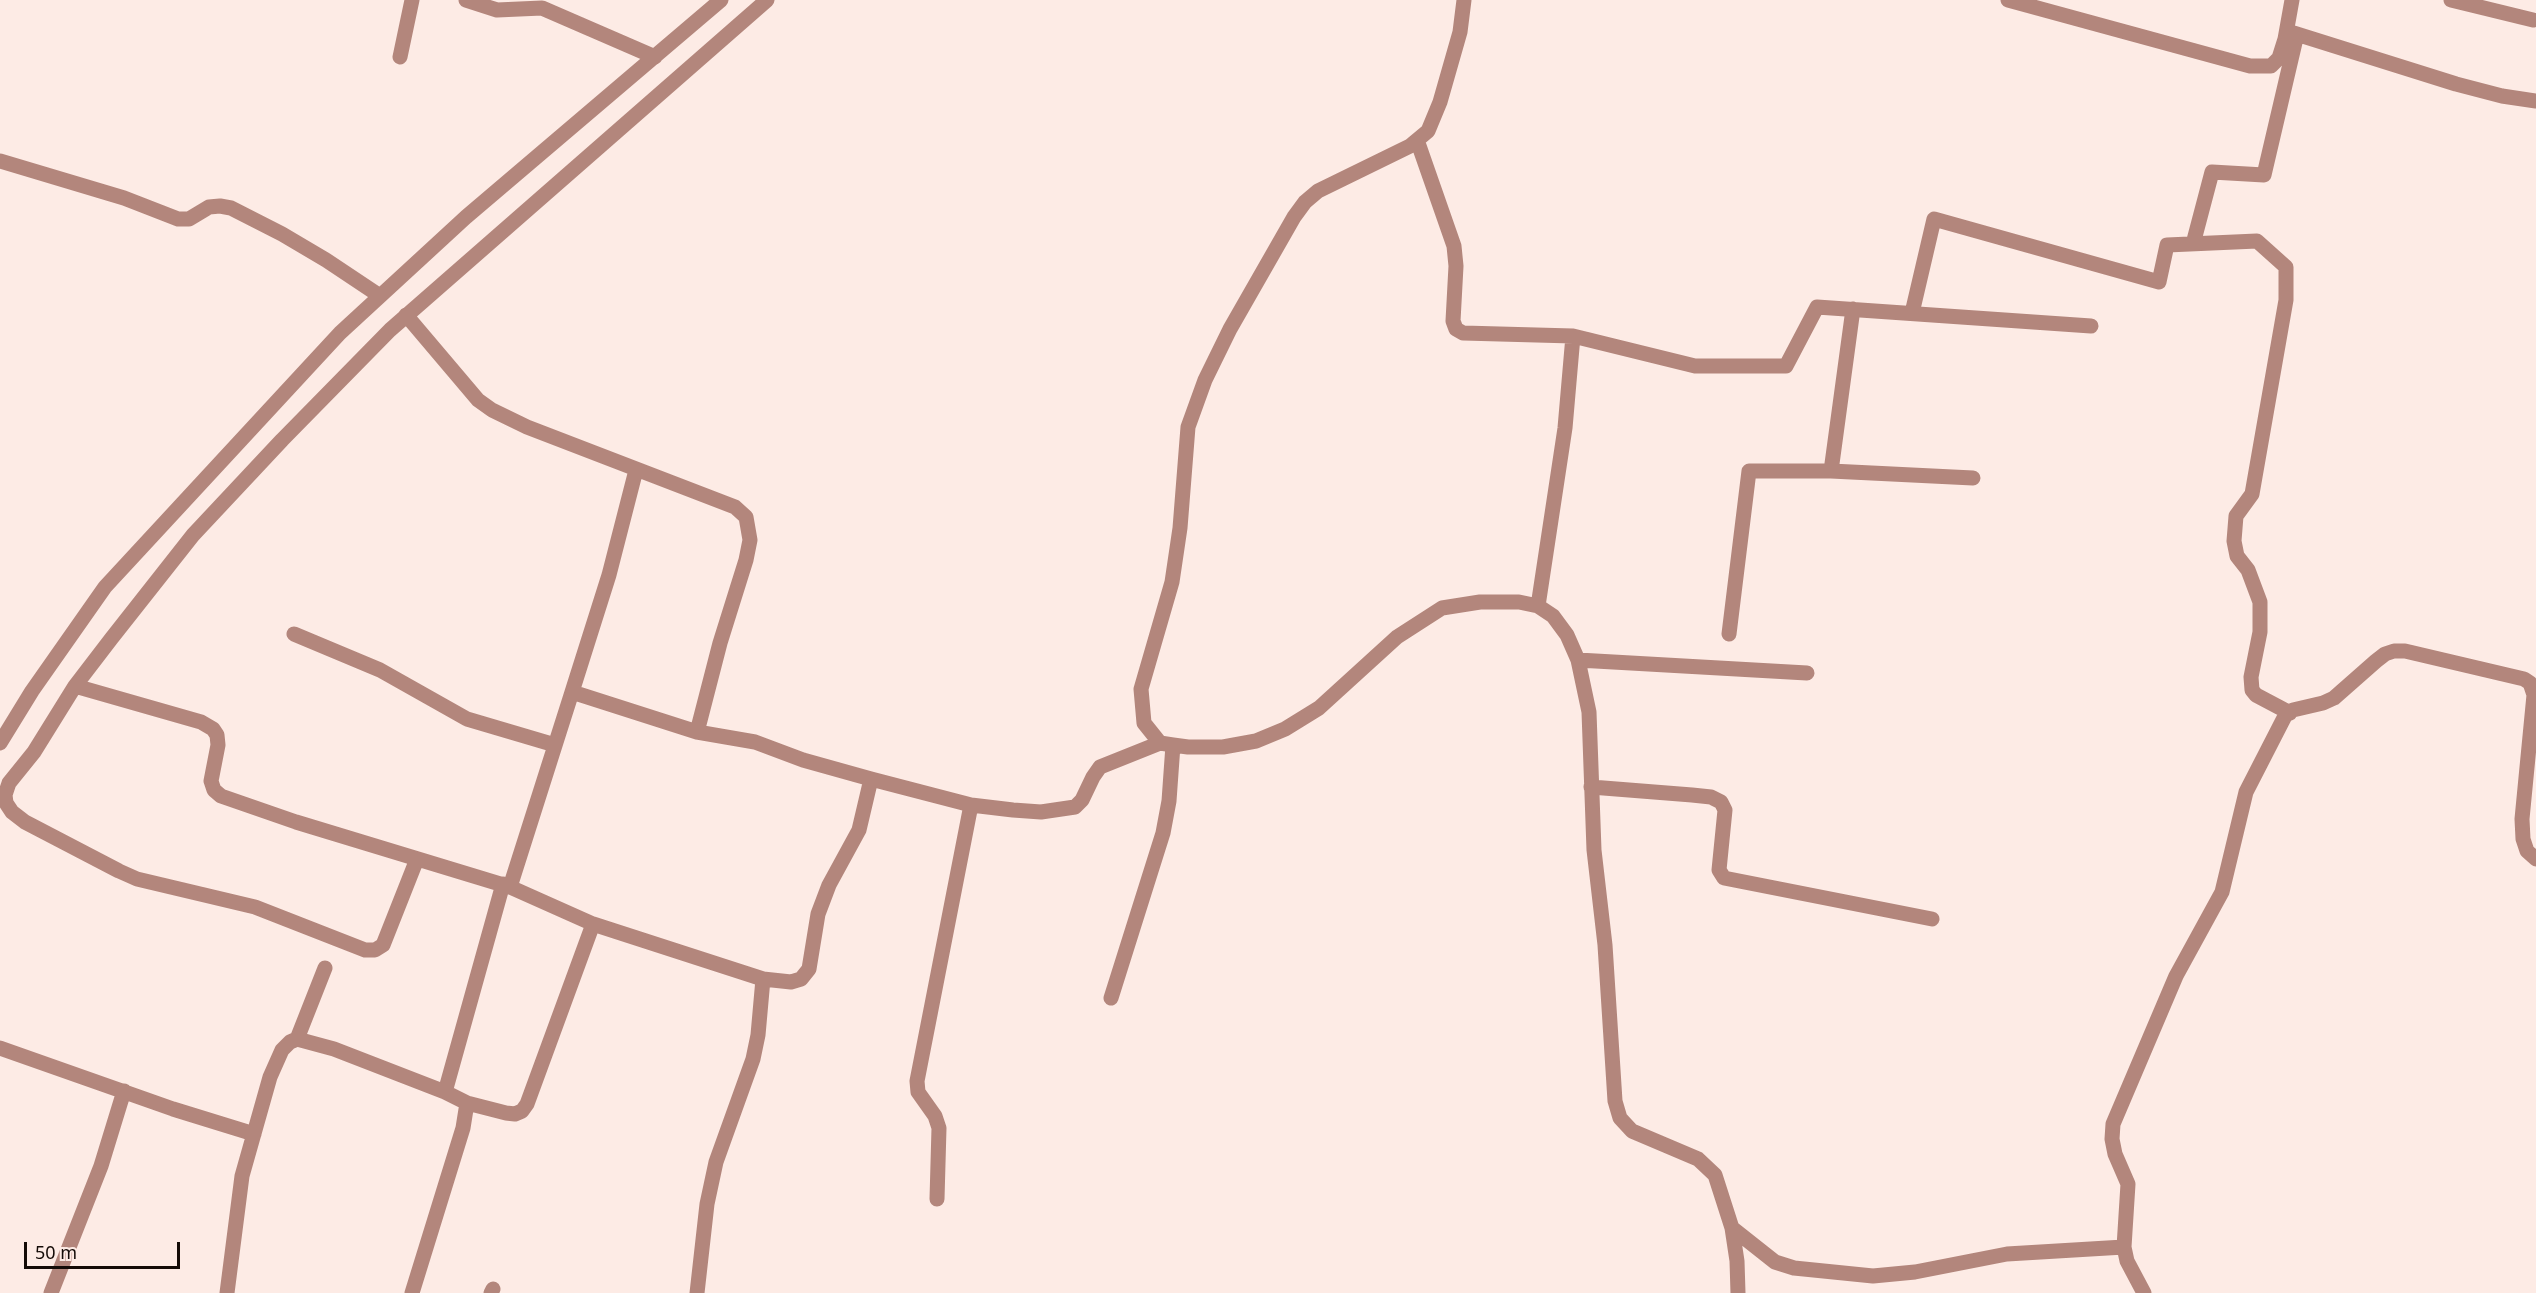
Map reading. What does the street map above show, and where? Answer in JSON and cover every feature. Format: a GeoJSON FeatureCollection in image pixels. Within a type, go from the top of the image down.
{"type":"FeatureCollection","features":[{"type":"Feature","properties":{"kind":"street"},"geometry":{"type":"LineString","coordinates":[[400,57],[412,0]]}},
{"type":"Feature","properties":{"kind":"street"},"geometry":{"type":"LineString","coordinates":[[466,0],[496,10],[542,8],[655,57]]}},
{"type":"Feature","properties":{"kind":"street"},"geometry":{"type":"LineString","coordinates":[[0,743],[39,681],[105,587],[340,333],[466,217],[721,0]]}},
{"type":"Feature","properties":{"kind":"street"},"geometry":{"type":"LineString","coordinates":[[417,859],[383,945],[375,950],[365,950],[255,907],[137,879],[25,822],[12,812],[2,799],[9,783],[34,752],[75,686],[193,534],[406,315],[767,0]]}},
{"type":"Feature","properties":{"kind":"street"},"geometry":{"type":"LineString","coordinates":[[1110,998],[1163,833],[1169,801],[1166,744],[1144,723],[1141,689],[1172,582],[1180,528],[1188,426],[1205,380],[1230,330],[1294,217],[1305,202],[1318,191],[1410,147],[1428,131],[1440,102],[1460,32],[1464,0]]}},
{"type":"Feature","properties":{"kind":"street"},"geometry":{"type":"LineString","coordinates":[[2008,0],[2250,66],[2271,66],[2279,58],[2292,32]]}},
{"type":"Feature","properties":{"kind":"street"},"geometry":{"type":"LineString","coordinates":[[2193,244],[2212,172],[2264,175],[2292,32],[2292,0]]}},
{"type":"Feature","properties":{"kind":"street"},"geometry":{"type":"LineString","coordinates":[[2451,0],[2534,20]]}},
{"type":"Feature","properties":{"kind":"street"},"geometry":{"type":"LineString","coordinates":[[2292,32],[2456,84],[2502,96],[2536,101]]}},
{"type":"Feature","properties":{"kind":"street"},"geometry":{"type":"LineString","coordinates":[[1417,140],[1454,246],[1456,266],[1453,321],[1456,329],[1463,333],[1573,336],[1695,366],[1786,366],[1817,307],[2091,326]]}},
{"type":"Feature","properties":{"kind":"street"},"geometry":{"type":"LineString","coordinates":[[0,161],[123,198],[178,219],[189,219],[210,207],[231,208],[326,260],[380,297]]}},
{"type":"Feature","properties":{"kind":"street"},"geometry":{"type":"LineString","coordinates":[[1912,313],[1934,219],[2158,282],[2167,245],[2257,241],[2286,267],[2286,300],[2252,494],[2236,516],[2234,541],[2236,556],[2248,570],[2260,602],[2260,632],[2251,677],[2252,690],[2256,695],[2290,713]]}},
{"type":"Feature","properties":{"kind":"street"},"geometry":{"type":"LineString","coordinates":[[1831,471],[1853,309]]}},
{"type":"Feature","properties":{"kind":"street"},"geometry":{"type":"LineString","coordinates":[[406,315],[478,400],[492,410],[527,427],[735,507],[746,517],[750,540],[746,560],[720,643],[697,732]]}},
{"type":"Feature","properties":{"kind":"street"},"geometry":{"type":"LineString","coordinates":[[1538,606],[1565,428],[1573,336]]}},
{"type":"Feature","properties":{"kind":"street"},"geometry":{"type":"LineString","coordinates":[[445,1092],[506,885],[555,745],[609,575],[636,470]]}},
{"type":"Feature","properties":{"kind":"street"},"geometry":{"type":"LineString","coordinates":[[1729,634],[1749,471],[1831,471],[1973,478]]}},
{"type":"Feature","properties":{"kind":"street"},"geometry":{"type":"LineString","coordinates":[[572,692],[697,732],[755,742],[803,760],[970,805],[1041,812],[1075,807],[1082,800],[1100,767],[1166,744],[1188,747],[1223,747],[1256,741],[1285,729],[1319,708],[1397,637],[1442,609],[1480,602],[1519,602],[1538,606],[1552,616],[1567,635],[1578,660],[1589,712],[1594,850],[1605,945],[1615,1101],[1620,1118],[1632,1131],[1698,1159],[1715,1175],[1732,1228],[1737,1261],[1738,1293]]}},
{"type":"Feature","properties":{"kind":"street"},"geometry":{"type":"LineString","coordinates":[[294,634],[380,670],[467,719],[555,745]]}},
{"type":"Feature","properties":{"kind":"street"},"geometry":{"type":"LineString","coordinates":[[2144,1293],[2127,1261],[2124,1247],[2128,1184],[2115,1154],[2112,1139],[2114,1124],[2176,976],[2222,892],[2246,792],[2279,725],[2290,713],[2334,698],[2376,661],[2394,651],[2405,651],[2524,679],[2530,683],[2534,695],[2522,819],[2523,839],[2527,851],[2536,859]]}},
{"type":"Feature","properties":{"kind":"street"},"geometry":{"type":"LineString","coordinates":[[1578,660],[1807,673]]}},
{"type":"Feature","properties":{"kind":"street"},"geometry":{"type":"LineString","coordinates":[[75,686],[201,722],[213,729],[218,735],[218,745],[211,781],[214,790],[221,796],[296,822],[506,885],[593,924],[763,979],[790,982],[801,979],[809,969],[818,914],[829,885],[859,830],[872,779]]}},
{"type":"Feature","properties":{"kind":"street"},"geometry":{"type":"LineString","coordinates":[[1591,787],[1711,797],[1721,802],[1725,810],[1719,870],[1724,878],[1932,919]]}},
{"type":"Feature","properties":{"kind":"street"},"geometry":{"type":"LineString","coordinates":[[937,1199],[939,1128],[935,1116],[918,1092],[917,1081],[970,805]]}},
{"type":"Feature","properties":{"kind":"street"},"geometry":{"type":"LineString","coordinates":[[297,1039],[334,1049],[445,1092],[467,1103],[515,1114],[522,1111],[527,1104],[593,924]]}},
{"type":"Feature","properties":{"kind":"street"},"geometry":{"type":"LineString","coordinates":[[227,1293],[242,1176],[270,1077],[282,1050],[297,1039],[325,968]]}},
{"type":"Feature","properties":{"kind":"street"},"geometry":{"type":"LineString","coordinates":[[697,1293],[707,1204],[716,1162],[753,1059],[758,1035],[763,979]]}},
{"type":"Feature","properties":{"kind":"street"},"geometry":{"type":"LineString","coordinates":[[0,1048],[254,1134]]}},
{"type":"Feature","properties":{"kind":"street"},"geometry":{"type":"LineString","coordinates":[[51,1293],[101,1166],[123,1091]]}},
{"type":"Feature","properties":{"kind":"street"},"geometry":{"type":"LineString","coordinates":[[412,1293],[460,1137],[467,1103]]}},
{"type":"Feature","properties":{"kind":"street"},"geometry":{"type":"LineString","coordinates":[[1732,1228],[1775,1262],[1794,1268],[1873,1276],[1915,1272],[2007,1254],[2124,1247]]}}]}
